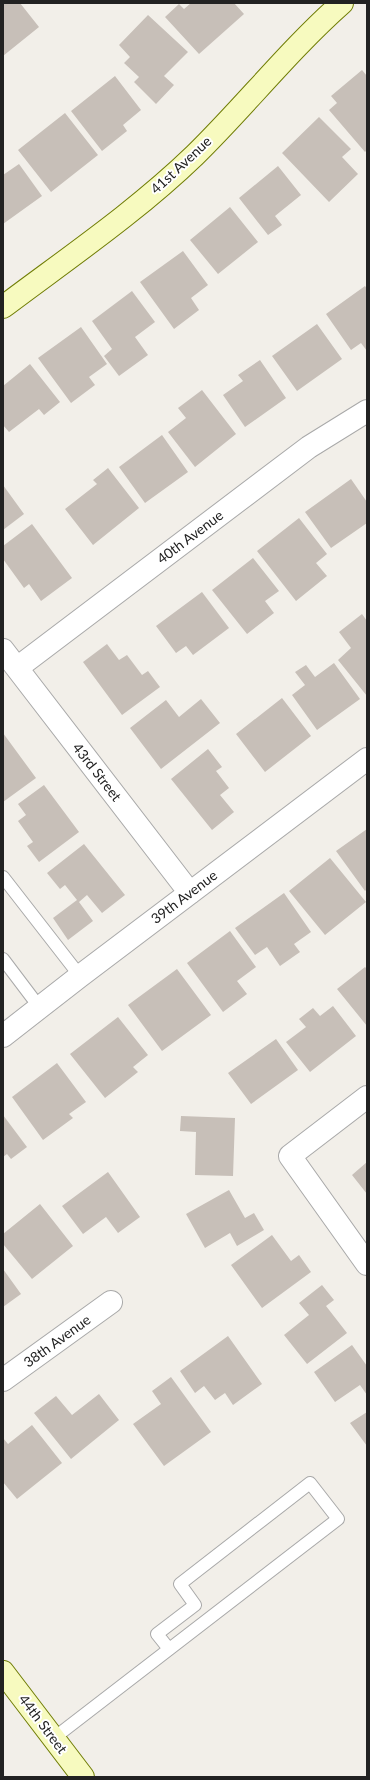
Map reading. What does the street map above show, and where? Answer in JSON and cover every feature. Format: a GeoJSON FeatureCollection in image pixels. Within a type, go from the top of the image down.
{"type":"FeatureCollection","features":[{"type":"Feature","properties":{"kind":"street","name":"41st Avenue"},"geometry":{"type":"LineString","coordinates":[[3,307],[131,210],[194,155],[318,24],[342,3]]}},
{"type":"Feature","properties":{"kind":"street","name":"40th Avenue"},"geometry":{"type":"LineString","coordinates":[[16,668],[309,447],[367,411]]}},
{"type":"Feature","properties":{"kind":"street","name":"43rd Street"},"geometry":{"type":"LineString","coordinates":[[3,650],[190,893]]}},
{"type":"Feature","properties":{"kind":"street","name":"39th Avenue"},"geometry":{"type":"LineString","coordinates":[[3,1036],[367,759]]}},
{"type":"Feature","properties":{"kind":"street"},"geometry":{"type":"LineString","coordinates":[[367,1097],[290,1156],[367,1264]]}},
{"type":"Feature","properties":{"kind":"street","name":"38th Avenue"},"geometry":{"type":"LineString","coordinates":[[3,1380],[111,1302]]}},
{"type":"Feature","properties":{"kind":"street","name":"44th Street"},"geometry":{"type":"LineString","coordinates":[[6,1683],[54,1738],[83,1777]]}},
{"type":"Feature","properties":{"kind":"lane"},"geometry":{"type":"LineString","coordinates":[[3,877],[80,976]]}},
{"type":"Feature","properties":{"kind":"lane"},"geometry":{"type":"LineString","coordinates":[[3,959],[40,1008]]}},
{"type":"Feature","properties":{"kind":"lane"},"geometry":{"type":"LineString","coordinates":[[54,1738],[338,1519],[310,1483],[180,1584],[195,1605],[157,1634],[169,1649]]}},
{"type":"Feature","properties":{"kind":"building"},"geometry":{"type":"Polygon","coordinates":[[[3,3],[20,3],[39,27],[3,56],[3,3]]]}},
{"type":"Feature","properties":{"kind":"building"},"geometry":{"type":"Polygon","coordinates":[[[191,3],[234,3],[244,14],[199,54],[165,17],[179,4],[184,9],[191,3]]]}},
{"type":"Feature","properties":{"kind":"building"},"geometry":{"type":"Polygon","coordinates":[[[148,15],[188,52],[164,76],[174,85],[156,104],[134,82],[139,77],[124,63],[130,57],[119,45],[148,15]]]}},
{"type":"Feature","properties":{"kind":"building"},"geometry":{"type":"Polygon","coordinates":[[[362,70],[367,76],[367,150],[365,152],[329,110],[337,103],[331,96],[362,70]]]}},
{"type":"Feature","properties":{"kind":"building"},"geometry":{"type":"Polygon","coordinates":[[[115,76],[141,110],[123,125],[127,131],[102,151],[71,111],[115,76]]]}},
{"type":"Feature","properties":{"kind":"building"},"geometry":{"type":"Polygon","coordinates":[[[65,113],[98,155],[51,192],[18,150],[65,113]]]}},
{"type":"Feature","properties":{"kind":"building"},"geometry":{"type":"Polygon","coordinates":[[[319,117],[351,149],[342,157],[358,174],[329,202],[282,153],[319,117]]]}},
{"type":"Feature","properties":{"kind":"building"},"geometry":{"type":"Polygon","coordinates":[[[19,164],[42,196],[3,224],[3,175],[19,164]]]}},
{"type":"Feature","properties":{"kind":"building"},"geometry":{"type":"Polygon","coordinates":[[[278,166],[301,195],[275,216],[282,225],[268,235],[239,198],[278,166]]]}},
{"type":"Feature","properties":{"kind":"building"},"geometry":{"type":"Polygon","coordinates":[[[230,207],[258,242],[218,274],[190,240],[230,207]]]}},
{"type":"Feature","properties":{"kind":"building"},"geometry":{"type":"Polygon","coordinates":[[[183,251],[208,285],[191,298],[199,310],[174,329],[140,282],[183,251]]]}},
{"type":"Feature","properties":{"kind":"building"},"geometry":{"type":"Polygon","coordinates":[[[365,286],[367,289],[367,351],[361,343],[351,350],[326,314],[365,286]]]}},
{"type":"Feature","properties":{"kind":"building"},"geometry":{"type":"Polygon","coordinates":[[[132,291],[155,322],[135,337],[148,355],[119,376],[104,356],[112,349],[92,321],[132,291]]]}},
{"type":"Feature","properties":{"kind":"building"},"geometry":{"type":"Polygon","coordinates":[[[317,324],[342,359],[297,391],[272,356],[317,324]]]}},
{"type":"Feature","properties":{"kind":"building"},"geometry":{"type":"Polygon","coordinates":[[[81,327],[107,364],[89,377],[95,385],[71,403],[38,358],[81,327]]]}},
{"type":"Feature","properties":{"kind":"building"},"geometry":{"type":"Polygon","coordinates":[[[260,360],[286,398],[245,427],[223,395],[243,381],[238,375],[260,360]]]}},
{"type":"Feature","properties":{"kind":"building"},"geometry":{"type":"Polygon","coordinates":[[[30,364],[60,402],[44,415],[39,409],[9,432],[3,425],[3,386],[30,364]]]}},
{"type":"Feature","properties":{"kind":"building"},"geometry":{"type":"Polygon","coordinates":[[[202,390],[236,434],[195,467],[168,432],[186,418],[178,408],[202,390]]]}},
{"type":"Feature","properties":{"kind":"building"},"geometry":{"type":"Polygon","coordinates":[[[162,435],[188,472],[145,503],[119,467],[162,435]]]}},
{"type":"Feature","properties":{"kind":"building"},"geometry":{"type":"Polygon","coordinates":[[[108,468],[139,508],[93,545],[65,509],[97,484],[93,480],[108,468]]]}},
{"type":"Feature","properties":{"kind":"building"},"geometry":{"type":"Polygon","coordinates":[[[351,479],[367,502],[367,523],[331,548],[305,512],[351,479]]]}},
{"type":"Feature","properties":{"kind":"building"},"geometry":{"type":"Polygon","coordinates":[[[3,485],[24,514],[3,530],[3,485]]]}},
{"type":"Feature","properties":{"kind":"building"},"geometry":{"type":"Polygon","coordinates":[[[299,518],[327,554],[316,563],[327,576],[296,601],[257,551],[299,518]]]}},
{"type":"Feature","properties":{"kind":"building"},"geometry":{"type":"Polygon","coordinates":[[[32,524],[72,578],[41,601],[29,584],[24,588],[3,559],[3,546],[32,524]]]}},
{"type":"Feature","properties":{"kind":"building"},"geometry":{"type":"Polygon","coordinates":[[[253,558],[279,591],[265,601],[274,613],[247,634],[212,590],[253,558]]]}},
{"type":"Feature","properties":{"kind":"building"},"geometry":{"type":"Polygon","coordinates":[[[202,592],[229,628],[193,655],[186,646],[176,653],[156,626],[202,592]]]}},
{"type":"Feature","properties":{"kind":"building"},"geometry":{"type":"Polygon","coordinates":[[[362,614],[367,621],[367,696],[338,660],[351,648],[339,632],[362,614]]]}},
{"type":"Feature","properties":{"kind":"building"},"geometry":{"type":"Polygon","coordinates":[[[107,644],[119,660],[127,655],[142,675],[148,671],[160,687],[122,715],[83,662],[107,644]]]}},
{"type":"Feature","properties":{"kind":"building"},"geometry":{"type":"Polygon","coordinates":[[[334,663],[360,699],[317,730],[292,695],[305,685],[295,672],[306,665],[315,677],[334,663]]]}},
{"type":"Feature","properties":{"kind":"building"},"geometry":{"type":"Polygon","coordinates":[[[282,698],[311,736],[265,772],[236,734],[282,698]]]}},
{"type":"Feature","properties":{"kind":"building"},"geometry":{"type":"Polygon","coordinates":[[[201,699],[220,723],[161,769],[130,728],[166,700],[179,717],[201,699]]]}},
{"type":"Feature","properties":{"kind":"building"},"geometry":{"type":"Polygon","coordinates":[[[3,733],[36,778],[3,802],[3,733]]]}},
{"type":"Feature","properties":{"kind":"building"},"geometry":{"type":"Polygon","coordinates":[[[208,749],[222,767],[216,771],[229,788],[220,795],[234,812],[212,830],[171,779],[208,749]]]}},
{"type":"Feature","properties":{"kind":"building"},"geometry":{"type":"Polygon","coordinates":[[[44,785],[79,832],[39,862],[27,846],[33,842],[18,821],[26,815],[18,804],[44,785]]]}},
{"type":"Feature","properties":{"kind":"building"},"geometry":{"type":"Polygon","coordinates":[[[367,829],[367,889],[365,891],[336,851],[367,829]]]}},
{"type":"Feature","properties":{"kind":"building"},"geometry":{"type":"Polygon","coordinates":[[[84,844],[125,895],[102,913],[87,895],[79,902],[93,921],[68,940],[53,918],[77,900],[65,885],[60,889],[47,873],[84,844]]]}},
{"type":"Feature","properties":{"kind":"building"},"geometry":{"type":"Polygon","coordinates":[[[330,858],[366,902],[325,935],[289,891],[330,858]]]}},
{"type":"Feature","properties":{"kind":"building"},"geometry":{"type":"Polygon","coordinates":[[[284,893],[311,932],[294,944],[300,952],[280,966],[267,947],[255,955],[235,928],[284,893]]]}},
{"type":"Feature","properties":{"kind":"building"},"geometry":{"type":"Polygon","coordinates":[[[230,931],[256,967],[237,981],[247,994],[223,1012],[187,963],[230,931]]]}},
{"type":"Feature","properties":{"kind":"building"},"geometry":{"type":"Polygon","coordinates":[[[365,967],[367,969],[367,1026],[337,989],[365,967]]]}},
{"type":"Feature","properties":{"kind":"building"},"geometry":{"type":"Polygon","coordinates":[[[177,969],[211,1015],[162,1051],[128,1005],[177,969]]]}},
{"type":"Feature","properties":{"kind":"building"},"geometry":{"type":"Polygon","coordinates":[[[333,1006],[356,1036],[310,1072],[286,1042],[306,1027],[299,1019],[313,1008],[320,1016],[333,1006]]]}},
{"type":"Feature","properties":{"kind":"building"},"geometry":{"type":"Polygon","coordinates":[[[118,1017],[148,1055],[133,1067],[138,1072],[105,1098],[70,1054],[118,1017]]]}},
{"type":"Feature","properties":{"kind":"building"},"geometry":{"type":"Polygon","coordinates":[[[276,1039],[298,1070],[251,1104],[228,1073],[276,1039]]]}},
{"type":"Feature","properties":{"kind":"building"},"geometry":{"type":"Polygon","coordinates":[[[57,1063],[86,1102],[69,1114],[73,1118],[43,1140],[12,1097],[57,1063]]]}},
{"type":"Feature","properties":{"kind":"building"},"geometry":{"type":"Polygon","coordinates":[[[3,1115],[27,1147],[11,1159],[7,1154],[3,1157],[3,1115]]]}},
{"type":"Feature","properties":{"kind":"building"},"geometry":{"type":"Polygon","coordinates":[[[181,1116],[235,1118],[233,1176],[195,1175],[196,1132],[180,1131],[181,1116]]]}},
{"type":"Feature","properties":{"kind":"building"},"geometry":{"type":"Polygon","coordinates":[[[367,1162],[367,1194],[352,1175],[367,1162]]]}},
{"type":"Feature","properties":{"kind":"building"},"geometry":{"type":"Polygon","coordinates":[[[108,1172],[140,1217],[118,1233],[106,1217],[83,1234],[62,1206],[108,1172]]]}},
{"type":"Feature","properties":{"kind":"building"},"geometry":{"type":"Polygon","coordinates":[[[229,1190],[245,1218],[254,1213],[264,1230],[237,1246],[230,1233],[205,1248],[186,1214],[229,1190]]]}},
{"type":"Feature","properties":{"kind":"building"},"geometry":{"type":"Polygon","coordinates":[[[40,1204],[73,1246],[32,1279],[3,1244],[3,1234],[40,1204]]]}},
{"type":"Feature","properties":{"kind":"building"},"geometry":{"type":"Polygon","coordinates":[[[272,1235],[291,1261],[299,1255],[311,1272],[262,1308],[231,1265],[272,1235]]]}},
{"type":"Feature","properties":{"kind":"building"},"geometry":{"type":"Polygon","coordinates":[[[3,1269],[21,1294],[3,1307],[3,1269]]]}},
{"type":"Feature","properties":{"kind":"building"},"geometry":{"type":"Polygon","coordinates":[[[322,1285],[334,1300],[326,1306],[347,1333],[307,1364],[284,1335],[309,1315],[299,1303],[322,1285]]]}},
{"type":"Feature","properties":{"kind":"building"},"geometry":{"type":"Polygon","coordinates":[[[228,1336],[262,1384],[233,1405],[225,1393],[215,1400],[204,1386],[195,1393],[180,1371],[228,1336]]]}},
{"type":"Feature","properties":{"kind":"building"},"geometry":{"type":"Polygon","coordinates":[[[352,1345],[367,1366],[367,1395],[360,1385],[335,1402],[314,1372],[352,1345]]]}},
{"type":"Feature","properties":{"kind":"building"},"geometry":{"type":"Polygon","coordinates":[[[171,1377],[211,1432],[164,1466],[133,1424],[161,1404],[152,1391],[171,1377]]]}},
{"type":"Feature","properties":{"kind":"building"},"geometry":{"type":"Polygon","coordinates":[[[99,1394],[119,1420],[71,1459],[34,1413],[56,1396],[72,1415],[99,1394]]]}},
{"type":"Feature","properties":{"kind":"building"},"geometry":{"type":"Polygon","coordinates":[[[367,1412],[367,1446],[350,1423],[367,1412]]]}},
{"type":"Feature","properties":{"kind":"building"},"geometry":{"type":"Polygon","coordinates":[[[32,1425],[62,1463],[17,1499],[3,1482],[3,1438],[8,1444],[32,1425]]]}}]}
